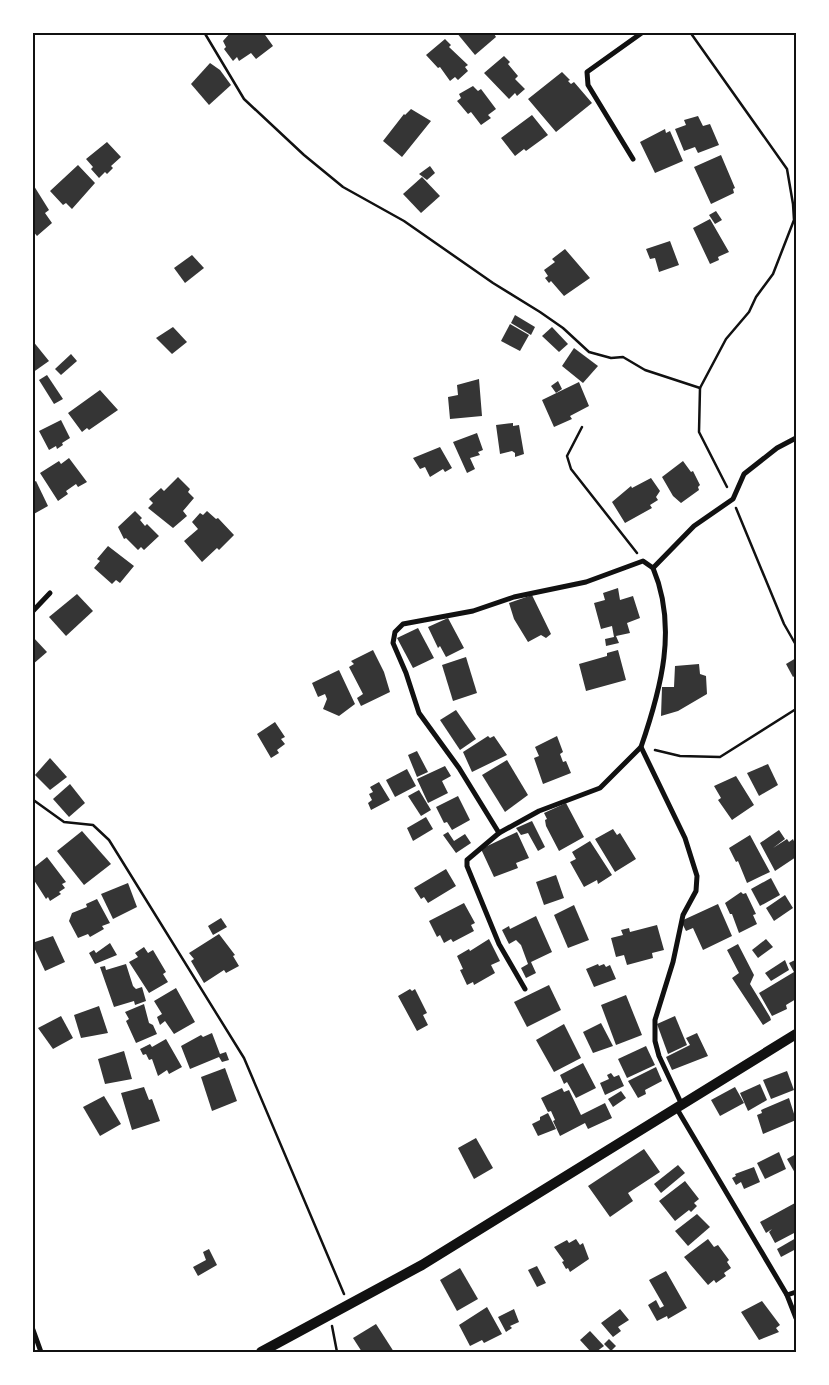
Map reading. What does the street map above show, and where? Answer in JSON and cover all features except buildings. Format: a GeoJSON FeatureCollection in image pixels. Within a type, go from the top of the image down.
{"type":"FeatureCollection","features":[{"type":"Feature","properties":{"kind":"main road"},"geometry":{"type":"LineString","coordinates":[[262,1352],[422,1265],[796,1034]]}},
{"type":"Feature","properties":{"kind":"street"},"geometry":{"type":"LineString","coordinates":[[633,159],[588,85],[587,72],[643,32]]}},
{"type":"Feature","properties":{"kind":"street"},"geometry":{"type":"LineString","coordinates":[[653,568],[694,526],[733,499],[744,474],[777,448],[796,438]]}},
{"type":"Feature","properties":{"kind":"street"},"geometry":{"type":"LineString","coordinates":[[499,833],[460,768],[419,713],[406,672],[393,643],[395,632],[403,624],[473,611],[514,597],[586,582],[643,561],[653,568],[660,584],[666,628],[664,667],[641,747],[600,788],[539,811],[499,833],[467,860],[467,866],[498,944],[525,989]]}},
{"type":"Feature","properties":{"kind":"street"},"geometry":{"type":"LineString","coordinates":[[32,612],[50,593]]}},
{"type":"Feature","properties":{"kind":"street"},"geometry":{"type":"LineString","coordinates":[[641,747],[686,838],[697,876],[696,891],[683,915],[678,930],[673,962],[655,1020],[654,1030],[659,1056],[680,1107],[787,1295],[796,1318]]}},
{"type":"Feature","properties":{"kind":"street"},"geometry":{"type":"LineString","coordinates":[[787,1295],[796,1292]]}},
{"type":"Feature","properties":{"kind":"street"},"geometry":{"type":"LineString","coordinates":[[32,1327],[41,1352]]}},
{"type":"Feature","properties":{"kind":"path"},"geometry":{"type":"LineString","coordinates":[[204,32],[244,99],[304,155],[343,188],[404,221],[493,283],[563,328],[590,352],[611,358],[623,357],[645,370],[700,388]]}},
{"type":"Feature","properties":{"kind":"path"},"geometry":{"type":"LineString","coordinates":[[690,32],[787,169],[794,220],[773,274],[756,297],[749,312],[726,339],[700,388],[699,432],[733,499],[784,624],[796,644]]}},
{"type":"Feature","properties":{"kind":"path"},"geometry":{"type":"LineString","coordinates":[[582,427],[567,456],[571,469],[643,561]]}},
{"type":"Feature","properties":{"kind":"path"},"geometry":{"type":"LineString","coordinates":[[641,747],[680,756],[720,757],[796,709]]}},
{"type":"Feature","properties":{"kind":"path"},"geometry":{"type":"LineString","coordinates":[[32,799],[64,822],[93,825],[109,840],[244,1058],[349,1305]]}},
{"type":"Feature","properties":{"kind":"path"},"geometry":{"type":"LineString","coordinates":[[331,1315],[337,1352]]}}]}
